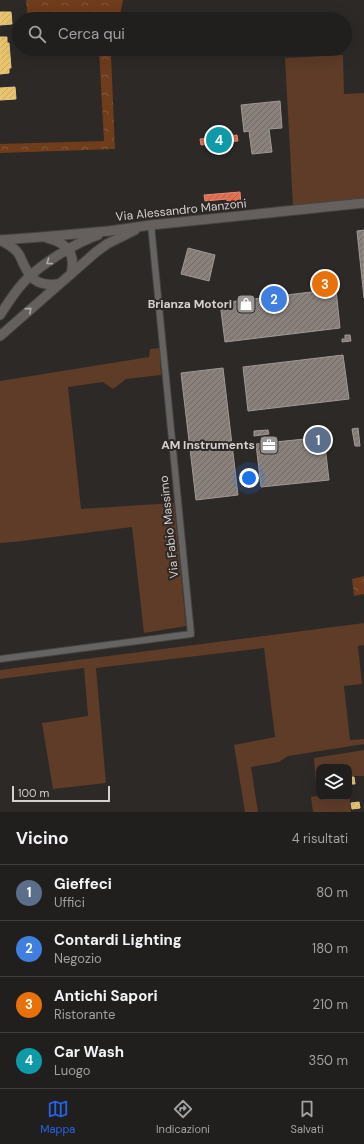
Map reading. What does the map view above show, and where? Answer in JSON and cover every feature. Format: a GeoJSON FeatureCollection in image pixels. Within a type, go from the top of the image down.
{"type":"FeatureCollection","features":[{"type":"Feature","properties":{"kind":"main road","name":"Via Alessandro Manzoni"},"geometry":{"type":"LineString","coordinates":[[0,240],[109,231],[147,225],[364,203]]}},
{"type":"Feature","properties":{"kind":"main road"},"geometry":{"type":"LineString","coordinates":[[0,336],[96,252],[107,244],[147,225]]}},
{"type":"Feature","properties":{"kind":"main road"},"geometry":{"type":"LineString","coordinates":[[0,315],[16,292],[30,276],[68,249],[86,239],[109,231]]}},
{"type":"Feature","properties":{"kind":"main road"},"geometry":{"type":"LineString","coordinates":[[41,237],[63,243],[68,249],[73,266],[70,274]]}},
{"type":"Feature","properties":{"kind":"main road","name":"Via Alessandro Manzoni"},"geometry":{"type":"LineString","coordinates":[[0,240],[14,248],[19,254],[30,276]]}},
{"type":"Feature","properties":{"kind":"main road"},"geometry":{"type":"LineString","coordinates":[[30,276],[44,284],[58,284]]}},
{"type":"Feature","properties":{"kind":"street","name":"Via Fabio Massimo"},"geometry":{"type":"LineString","coordinates":[[0,659],[191,634],[147,225]]}},
{"type":"Feature","properties":{"kind":"shaded area"},"geometry":{"type":"Polygon","coordinates":[[[343,56],[344,94],[364,93],[364,199],[293,206],[285,58],[343,56]]]}},
{"type":"Feature","properties":{"kind":"shaded area"},"geometry":{"type":"Polygon","coordinates":[[[160,348],[161,375],[126,379],[113,389],[103,382],[68,387],[81,509],[174,503],[186,626],[144,633],[132,527],[0,543],[0,381],[149,357],[150,349],[160,348]]]}},
{"type":"Feature","properties":{"kind":"shaded area"},"geometry":{"type":"Polygon","coordinates":[[[364,623],[364,645],[358,646],[362,684],[344,686],[350,740],[364,739],[364,744],[288,756],[279,762],[251,767],[258,812],[245,812],[234,745],[275,737],[264,648],[96,668],[106,783],[53,789],[42,723],[88,716],[84,668],[0,679],[0,670],[364,623]]]}},
{"type":"Feature","properties":{"kind":"shaded area"},"geometry":{"type":"Polygon","coordinates":[[[364,750],[364,776],[352,776],[352,764],[316,764],[316,783],[314,758],[364,750]]]}},
{"type":"Feature","properties":{"kind":"shaded area"},"geometry":{"type":"Polygon","coordinates":[[[316,796],[316,800],[350,800],[351,812],[313,812],[311,797],[316,796]]]}},
{"type":"Feature","properties":{"kind":"green space"},"geometry":{"type":"Polygon","coordinates":[[[26,0],[123,0],[120,12],[27,12],[26,0]]]}},
{"type":"Feature","properties":{"kind":"green space"},"geometry":{"type":"Polygon","coordinates":[[[99,56],[111,56],[115,149],[0,153],[0,144],[104,141],[99,56]]]}},
{"type":"Feature","properties":{"kind":"green space"},"geometry":{"type":"Polygon","coordinates":[[[364,576],[364,594],[354,596],[352,579],[364,576]]]}},
{"type":"Feature","properties":{"kind":"building: Abitazioni"},"geometry":{"type":"Polygon","coordinates":[[[0,12],[11,12],[12,24],[0,25],[0,12]]]}},
{"type":"Feature","properties":{"kind":"building: Abitazioni"},"geometry":{"type":"Polygon","coordinates":[[[0,37],[7,37],[7,43],[9,43],[11,68],[9,68],[9,73],[0,74],[0,37]]]}},
{"type":"Feature","properties":{"kind":"building: Abitazioni"},"geometry":{"type":"Polygon","coordinates":[[[15,87],[16,99],[0,100],[0,88],[15,87]]]}},
{"type":"Feature","properties":{"kind":"building: Abitazioni"},"geometry":{"type":"Polygon","coordinates":[[[352,777],[354,777],[355,784],[352,784],[352,777]]]}},
{"type":"Feature","properties":{"kind":"building: Abitazioni"},"geometry":{"type":"Polygon","coordinates":[[[359,802],[360,808],[352,809],[351,803],[359,802]]]}},
{"type":"Feature","properties":{"kind":"building: Negozi"},"geometry":{"type":"Polygon","coordinates":[[[237,135],[238,141],[201,145],[200,139],[237,135]]]}},
{"type":"Feature","properties":{"kind":"building: Negozi"},"geometry":{"type":"Polygon","coordinates":[[[240,192],[241,205],[227,206],[227,199],[205,201],[204,195],[240,192]]]}},
{"type":"Feature","properties":{"kind":"building: Negozi"},"geometry":{"type":"Polygon","coordinates":[[[320,272],[329,272],[334,275],[336,289],[317,292],[314,277],[320,272]]]}},
{"type":"Feature","properties":{"kind":"building: Industria"},"geometry":{"type":"Polygon","coordinates":[[[280,101],[282,128],[269,129],[272,152],[252,154],[249,131],[244,132],[241,105],[280,101]]]}},
{"type":"Feature","properties":{"kind":"building: Industria"},"geometry":{"type":"Polygon","coordinates":[[[364,230],[364,298],[357,231],[364,230]]]}},
{"type":"Feature","properties":{"kind":"building: Industria"},"geometry":{"type":"Polygon","coordinates":[[[188,248],[215,255],[209,281],[181,274],[188,248]]]}},
{"type":"Feature","properties":{"kind":"building: Industria"},"geometry":{"type":"Polygon","coordinates":[[[336,289],[340,328],[225,342],[220,303],[336,289]]]}},
{"type":"Feature","properties":{"kind":"building: Industria"},"geometry":{"type":"Polygon","coordinates":[[[345,335],[350,335],[351,341],[342,342],[342,339],[345,339],[345,335]]]}},
{"type":"Feature","properties":{"kind":"building: Industria"},"geometry":{"type":"Polygon","coordinates":[[[343,355],[349,399],[248,411],[243,367],[343,355]]]}},
{"type":"Feature","properties":{"kind":"building: Industria"},"geometry":{"type":"Polygon","coordinates":[[[223,368],[238,495],[196,500],[181,373],[223,368]]]}},
{"type":"Feature","properties":{"kind":"building: Industria"},"geometry":{"type":"Polygon","coordinates":[[[358,428],[360,446],[355,446],[352,429],[358,428]]]}},
{"type":"Feature","properties":{"kind":"building: Industria"},"geometry":{"type":"Polygon","coordinates":[[[268,430],[269,434],[254,436],[254,431],[268,430]]]}},
{"type":"Feature","properties":{"kind":"building: Industria"},"geometry":{"type":"Polygon","coordinates":[[[324,437],[329,480],[261,487],[256,444],[324,437]]]}},
{"type":"Feature","properties":{"kind":"place","name":"Car Wash"},"geometry":{"type":"Point","coordinates":[219,140]}},
{"type":"Feature","properties":{"kind":"place","name":"Antichi Sapori"},"geometry":{"type":"Point","coordinates":[325,284]}},
{"type":"Feature","properties":{"kind":"place","name":"Contardi Lighting"},"geometry":{"type":"Point","coordinates":[274,299]}},
{"type":"Feature","properties":{"kind":"place","name":"Brianza Motori"},"geometry":{"type":"Point","coordinates":[246,304]}},
{"type":"Feature","properties":{"kind":"place","name":"Gieffeci"},"geometry":{"type":"Point","coordinates":[318,440]}},
{"type":"Feature","properties":{"kind":"place","name":"AM Instruments"},"geometry":{"type":"Point","coordinates":[269,445]}}]}
